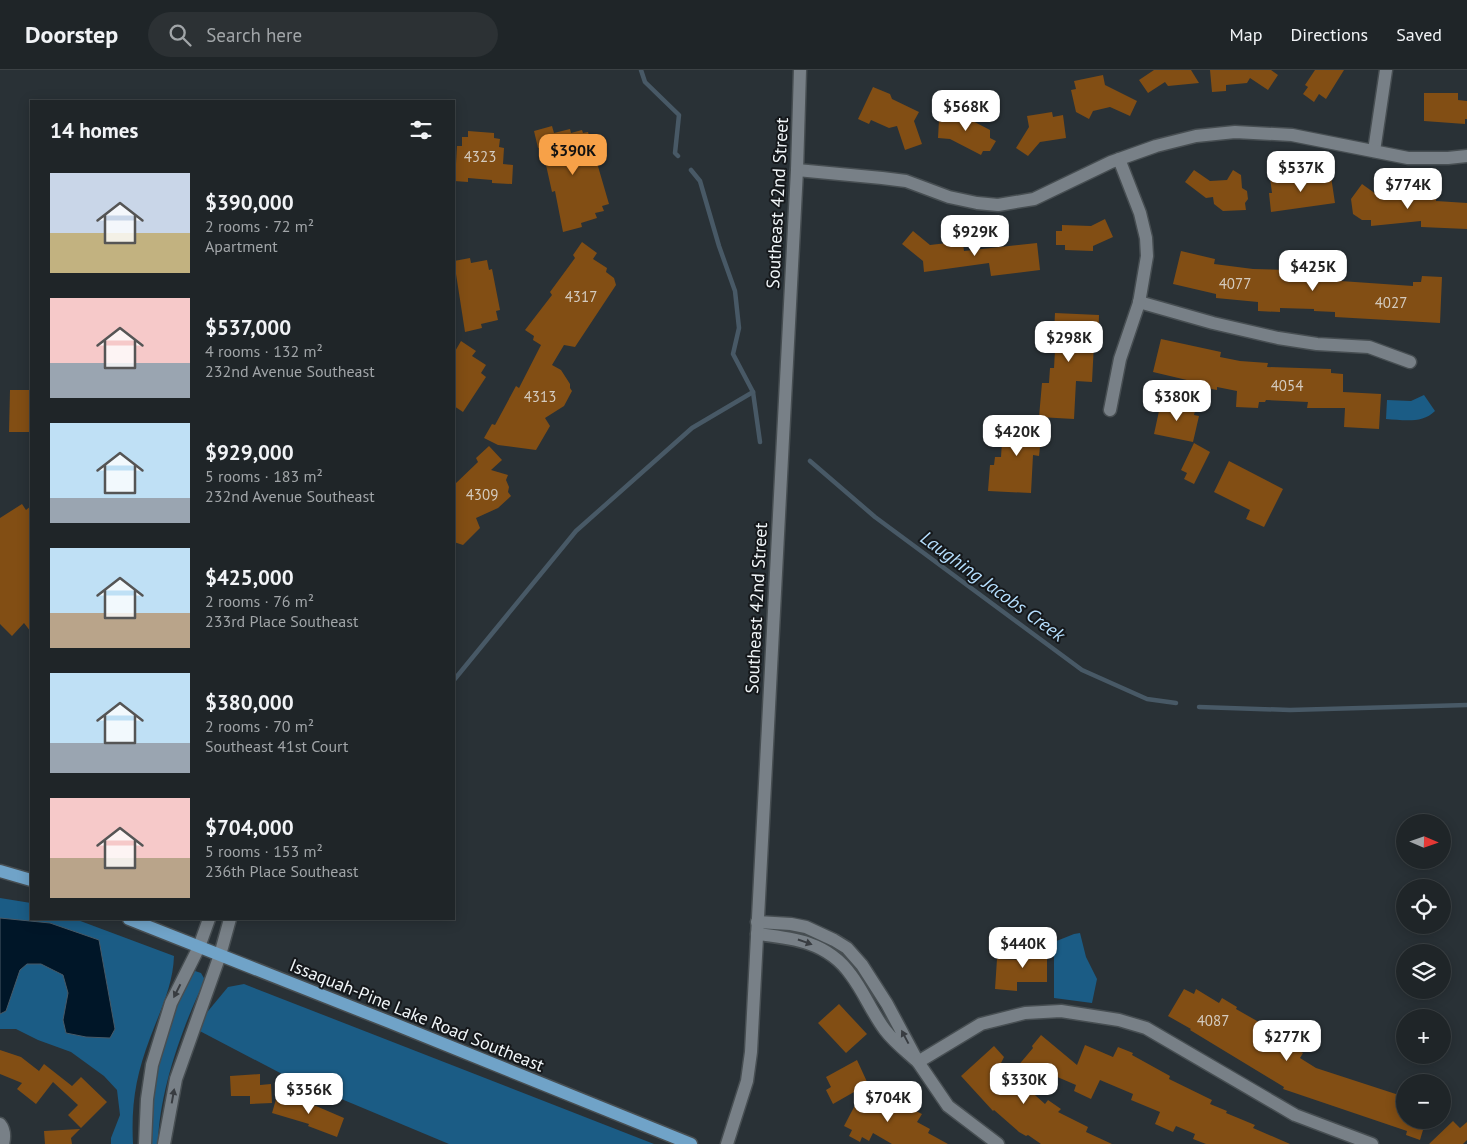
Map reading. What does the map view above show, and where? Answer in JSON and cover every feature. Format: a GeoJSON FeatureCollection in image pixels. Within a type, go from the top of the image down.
{"type":"FeatureCollection","features":[{"type":"Feature","properties":{"kind":"main road"},"geometry":{"type":"LineString","coordinates":[[0,870],[30,880]]}},
{"type":"Feature","properties":{"kind":"main road","name":"Issaquah-Pine Lake Road Southeast"},"geometry":{"type":"LineString","coordinates":[[132,920],[691,1144]]}},
{"type":"Feature","properties":{"kind":"street","name":"Southeast 42nd Street"},"geometry":{"type":"LineString","coordinates":[[727,1144],[747,1081],[751,1052],[797,170],[800,70]]}},
{"type":"Feature","properties":{"kind":"street"},"geometry":{"type":"LineString","coordinates":[[1374,151],[1386,70]]}},
{"type":"Feature","properties":{"kind":"street"},"geometry":{"type":"LineString","coordinates":[[797,170],[906,181],[949,197],[998,205],[1034,199],[1119,159],[1156,146],[1196,136],[1235,132],[1292,135],[1408,158],[1467,156]]}},
{"type":"Feature","properties":{"kind":"street"},"geometry":{"type":"LineString","coordinates":[[1110,410],[1120,359],[1139,302],[1147,256],[1146,238],[1140,213],[1119,159]]}},
{"type":"Feature","properties":{"kind":"street"},"geometry":{"type":"LineString","coordinates":[[1139,302],[1213,323],[1278,338],[1317,344],[1369,347],[1410,362]]}},
{"type":"Feature","properties":{"kind":"street"},"geometry":{"type":"LineString","coordinates":[[145,1144],[146,1098],[152,1065],[171,1003],[199,947],[209,920]]}},
{"type":"Feature","properties":{"kind":"street"},"geometry":{"type":"LineString","coordinates":[[164,1144],[176,1079],[220,955],[230,921]]}},
{"type":"Feature","properties":{"kind":"street"},"geometry":{"type":"LineString","coordinates":[[757,928],[791,924],[806,927],[848,948],[862,965],[887,1004],[918,1062],[948,1106],[998,1144]]}},
{"type":"Feature","properties":{"kind":"street"},"geometry":{"type":"LineString","coordinates":[[918,1062],[980,1024],[1025,1013],[1061,1011],[1119,1020],[1146,1028],[1295,1114],[1372,1144]]}},
{"type":"Feature","properties":{"kind":"street"},"geometry":{"type":"LineString","coordinates":[[0,1124],[4,1129],[5,1135],[3,1144]]}},
{"type":"Feature","properties":{"kind":"shaded area"},"geometry":{"type":"Polygon","coordinates":[[[1424,395],[1435,411],[1430,415],[1418,420],[1386,419],[1387,400],[1411,401],[1424,395]]]}},
{"type":"Feature","properties":{"kind":"shaded area"},"geometry":{"type":"Polygon","coordinates":[[[0,898],[30,903],[30,920],[78,920],[174,956],[169,988],[145,1052],[138,1077],[133,1116],[133,1144],[111,1144],[111,1138],[120,1115],[117,1090],[104,1076],[71,1052],[38,1040],[16,1029],[0,1029],[0,898]]]}},
{"type":"Feature","properties":{"kind":"shaded area"},"geometry":{"type":"Polygon","coordinates":[[[0,918],[50,923],[99,940],[115,1029],[110,1038],[86,1037],[66,1033],[63,1020],[68,993],[63,975],[41,964],[27,964],[20,970],[6,1011],[0,1014],[0,918]]]}},
{"type":"Feature","properties":{"kind":"shaded area"},"geometry":{"type":"Polygon","coordinates":[[[1080,933],[1086,957],[1097,979],[1092,1003],[1054,998],[1054,942],[1080,933]]]}},
{"type":"Feature","properties":{"kind":"shaded area"},"geometry":{"type":"Polygon","coordinates":[[[192,970],[201,973],[205,980],[188,1018],[173,1060],[159,1124],[158,1144],[152,1144],[152,1110],[157,1068],[175,999],[192,970]]]}},
{"type":"Feature","properties":{"kind":"shaded area"},"geometry":{"type":"Polygon","coordinates":[[[244,984],[654,1144],[449,1144],[284,1075],[194,1028],[228,987],[244,984]]]}},
{"type":"Feature","properties":{"kind":"building"},"geometry":{"type":"Polygon","coordinates":[[[1154,70],[1191,70],[1199,83],[1168,86],[1165,82],[1148,93],[1139,80],[1154,70]]]}},
{"type":"Feature","properties":{"kind":"building"},"geometry":{"type":"Polygon","coordinates":[[[1210,70],[1271,70],[1278,75],[1268,90],[1250,78],[1247,83],[1226,85],[1226,91],[1212,92],[1210,70]]]}},
{"type":"Feature","properties":{"kind":"building"},"geometry":{"type":"Polygon","coordinates":[[[1315,70],[1344,70],[1326,99],[1319,94],[1314,102],[1303,94],[1308,87],[1305,85],[1315,70]]]}},
{"type":"Feature","properties":{"kind":"building"},"geometry":{"type":"Polygon","coordinates":[[[1103,75],[1105,85],[1137,101],[1130,116],[1110,107],[1093,111],[1089,119],[1076,112],[1071,90],[1076,89],[1074,81],[1103,75]]]}},
{"type":"Feature","properties":{"kind":"building"},"geometry":{"type":"Polygon","coordinates":[[[873,87],[890,94],[892,99],[919,112],[914,121],[922,144],[905,150],[897,126],[889,128],[871,120],[869,124],[858,119],[873,87]]]}},
{"type":"Feature","properties":{"kind":"building"},"geometry":{"type":"Polygon","coordinates":[[[1424,93],[1458,93],[1458,100],[1467,101],[1467,119],[1465,119],[1465,124],[1424,121],[1424,93]]]}},
{"type":"Feature","properties":{"kind":"building"},"geometry":{"type":"Polygon","coordinates":[[[955,107],[967,109],[967,118],[990,130],[990,138],[996,141],[990,151],[983,151],[981,155],[950,139],[938,138],[939,120],[954,121],[955,107]]]}},
{"type":"Feature","properties":{"kind":"building"},"geometry":{"type":"Polygon","coordinates":[[[1052,112],[1053,117],[1063,115],[1066,138],[1040,142],[1028,156],[1016,148],[1029,127],[1027,116],[1052,112]]]}},
{"type":"Feature","properties":{"kind":"building"},"geometry":{"type":"Polygon","coordinates":[[[552,126],[554,133],[570,129],[571,133],[582,130],[583,133],[588,132],[609,204],[602,206],[604,211],[595,213],[597,218],[581,223],[582,227],[563,232],[555,191],[552,192],[542,147],[538,148],[534,131],[552,126]]]}},
{"type":"Feature","properties":{"kind":"building"},"geometry":{"type":"Polygon","coordinates":[[[468,131],[494,133],[494,138],[500,139],[499,147],[504,148],[503,164],[513,165],[512,184],[492,183],[492,180],[468,178],[468,182],[455,181],[457,146],[462,146],[462,137],[468,137],[468,131]]]}},
{"type":"Feature","properties":{"kind":"building"},"geometry":{"type":"Polygon","coordinates":[[[1194,170],[1210,181],[1227,180],[1233,170],[1241,175],[1242,188],[1247,191],[1246,210],[1223,211],[1214,204],[1213,197],[1206,198],[1185,182],[1194,170]]]}},
{"type":"Feature","properties":{"kind":"building"},"geometry":{"type":"Polygon","coordinates":[[[1330,170],[1335,203],[1271,212],[1269,193],[1272,193],[1270,178],[1288,175],[1289,183],[1319,179],[1317,172],[1330,170]]]}},
{"type":"Feature","properties":{"kind":"building"},"geometry":{"type":"Polygon","coordinates":[[[1405,183],[1406,194],[1436,195],[1436,201],[1467,203],[1467,229],[1421,227],[1421,221],[1371,226],[1371,220],[1362,220],[1353,214],[1351,199],[1362,184],[1380,197],[1396,195],[1405,183]]]}},
{"type":"Feature","properties":{"kind":"building"},"geometry":{"type":"Polygon","coordinates":[[[1105,219],[1113,237],[1093,246],[1093,251],[1065,250],[1065,245],[1056,245],[1056,231],[1062,231],[1062,225],[1091,226],[1105,219]]]}},
{"type":"Feature","properties":{"kind":"building"},"geometry":{"type":"Polygon","coordinates":[[[913,231],[930,245],[947,243],[947,246],[963,244],[964,251],[1037,243],[1040,270],[991,276],[989,263],[924,272],[923,261],[902,244],[913,231]]]}},
{"type":"Feature","properties":{"kind":"building"},"geometry":{"type":"Polygon","coordinates":[[[582,242],[597,253],[593,259],[607,268],[606,272],[614,278],[616,285],[575,347],[564,345],[552,365],[561,370],[572,391],[564,406],[545,418],[550,426],[536,450],[498,445],[484,438],[492,424],[495,425],[516,386],[519,388],[541,345],[533,340],[534,336],[525,330],[552,295],[550,292],[575,258],[573,255],[582,242]]]}},
{"type":"Feature","properties":{"kind":"building"},"geometry":{"type":"Polygon","coordinates":[[[1181,251],[1215,259],[1214,264],[1253,269],[1288,270],[1287,275],[1326,276],[1326,280],[1413,286],[1413,282],[1421,282],[1422,276],[1442,277],[1440,323],[1335,317],[1335,312],[1314,311],[1314,309],[1280,308],[1280,312],[1258,311],[1258,302],[1216,298],[1216,294],[1173,284],[1181,251]]]}},
{"type":"Feature","properties":{"kind":"building"},"geometry":{"type":"Polygon","coordinates":[[[470,258],[471,263],[487,260],[489,270],[492,269],[500,310],[496,311],[498,320],[481,324],[482,328],[465,332],[455,261],[470,258]]]}},
{"type":"Feature","properties":{"kind":"building"},"geometry":{"type":"Polygon","coordinates":[[[1055,313],[1099,315],[1098,343],[1094,343],[1092,382],[1076,381],[1074,419],[1039,417],[1042,383],[1049,383],[1050,368],[1054,368],[1055,313]]]}},
{"type":"Feature","properties":{"kind":"building"},"geometry":{"type":"Polygon","coordinates":[[[1161,339],[1221,352],[1220,357],[1268,363],[1267,367],[1331,369],[1331,373],[1343,374],[1343,392],[1381,394],[1379,429],[1344,427],[1345,408],[1307,408],[1308,402],[1266,400],[1265,402],[1259,402],[1258,408],[1236,407],[1237,391],[1217,387],[1217,390],[1190,385],[1191,381],[1153,372],[1161,339]]]}},
{"type":"Feature","properties":{"kind":"building"},"geometry":{"type":"Polygon","coordinates":[[[461,341],[476,351],[472,356],[486,365],[481,373],[486,377],[463,412],[455,407],[455,351],[461,341]]]}},
{"type":"Feature","properties":{"kind":"building"},"geometry":{"type":"Polygon","coordinates":[[[10,390],[30,390],[30,432],[9,432],[10,390]]]}},
{"type":"Feature","properties":{"kind":"building"},"geometry":{"type":"Polygon","coordinates":[[[1165,400],[1196,407],[1194,415],[1199,416],[1193,442],[1154,434],[1159,411],[1163,412],[1165,400]]]}},
{"type":"Feature","properties":{"kind":"building"},"geometry":{"type":"Polygon","coordinates":[[[1007,419],[1044,421],[1043,447],[1040,447],[1039,456],[1033,455],[1031,493],[988,491],[990,465],[994,465],[995,457],[1001,457],[1002,442],[1006,443],[1007,419]]]}},
{"type":"Feature","properties":{"kind":"building"},"geometry":{"type":"Polygon","coordinates":[[[1194,443],[1210,452],[1194,484],[1184,479],[1187,473],[1181,470],[1194,443]]]}},
{"type":"Feature","properties":{"kind":"building"},"geometry":{"type":"Polygon","coordinates":[[[489,446],[502,460],[491,470],[508,475],[506,480],[509,487],[508,492],[511,496],[498,508],[476,518],[480,528],[463,545],[455,542],[455,484],[478,462],[476,458],[489,446]]]}},
{"type":"Feature","properties":{"kind":"building"},"geometry":{"type":"Polygon","coordinates":[[[1229,461],[1283,489],[1264,527],[1246,519],[1250,510],[1214,492],[1229,461]]]}},
{"type":"Feature","properties":{"kind":"building"},"geometry":{"type":"Polygon","coordinates":[[[22,504],[26,510],[30,507],[30,631],[24,623],[12,636],[0,624],[0,518],[22,504]]]}},
{"type":"Feature","properties":{"kind":"building"},"geometry":{"type":"Polygon","coordinates":[[[1036,942],[1036,947],[1047,947],[1047,982],[1017,982],[1017,991],[995,989],[997,959],[1025,960],[1025,943],[1036,942]]]}},
{"type":"Feature","properties":{"kind":"building"},"geometry":{"type":"Polygon","coordinates":[[[1184,989],[1194,994],[1196,989],[1219,1003],[1222,998],[1237,1007],[1236,1009],[1292,1041],[1290,1045],[1303,1053],[1300,1058],[1316,1068],[1396,1094],[1396,1127],[1283,1089],[1284,1087],[1168,1016],[1184,989]]]}},
{"type":"Feature","properties":{"kind":"building"},"geometry":{"type":"Polygon","coordinates":[[[839,1004],[867,1034],[846,1053],[818,1023],[839,1004]]]}},
{"type":"Feature","properties":{"kind":"building"},"geometry":{"type":"Polygon","coordinates":[[[1041,1035],[1077,1065],[1085,1045],[1113,1057],[1118,1047],[1133,1053],[1132,1055],[1170,1076],[1169,1079],[1212,1100],[1210,1104],[1255,1125],[1253,1128],[1290,1144],[1206,1144],[1193,1139],[1195,1134],[1176,1126],[1173,1132],[1155,1124],[1160,1112],[1131,1100],[1133,1094],[1100,1080],[1091,1099],[1074,1091],[1076,1085],[1055,1076],[1052,1079],[1041,1070],[1036,1075],[1017,1067],[1041,1035]]]}},
{"type":"Feature","properties":{"kind":"building"},"geometry":{"type":"Polygon","coordinates":[[[994,1046],[1004,1057],[999,1067],[1027,1086],[1045,1104],[1048,1100],[1061,1109],[1058,1112],[1088,1127],[1086,1132],[1112,1144],[1041,1144],[1028,1135],[1026,1136],[1019,1132],[993,1111],[961,1076],[994,1046]]]}},
{"type":"Feature","properties":{"kind":"building"},"geometry":{"type":"Polygon","coordinates":[[[0,1050],[21,1057],[39,1071],[44,1064],[72,1086],[81,1077],[107,1102],[81,1128],[68,1115],[78,1105],[53,1082],[36,1104],[17,1089],[22,1083],[0,1074],[0,1050]]]}},
{"type":"Feature","properties":{"kind":"building"},"geometry":{"type":"Polygon","coordinates":[[[857,1060],[868,1084],[833,1104],[826,1090],[831,1087],[826,1077],[857,1060]]]}},
{"type":"Feature","properties":{"kind":"building"},"geometry":{"type":"Polygon","coordinates":[[[260,1074],[260,1085],[271,1084],[272,1103],[250,1104],[250,1096],[231,1096],[230,1076],[260,1074]]]}},
{"type":"Feature","properties":{"kind":"building"},"geometry":{"type":"Polygon","coordinates":[[[861,1094],[893,1110],[899,1099],[912,1106],[910,1108],[922,1114],[917,1122],[930,1129],[928,1133],[948,1144],[892,1144],[873,1133],[869,1141],[862,1137],[860,1142],[849,1136],[852,1130],[844,1126],[861,1094]]]}},
{"type":"Feature","properties":{"kind":"building"},"geometry":{"type":"Polygon","coordinates":[[[277,1096],[316,1106],[344,1118],[337,1137],[308,1126],[309,1124],[272,1113],[277,1096]]]}},
{"type":"Feature","properties":{"kind":"building"},"geometry":{"type":"Polygon","coordinates":[[[1453,1121],[1460,1128],[1467,1122],[1467,1140],[1463,1144],[1429,1144],[1445,1129],[1451,1129],[1453,1121]]]}},
{"type":"Feature","properties":{"kind":"building"},"geometry":{"type":"Polygon","coordinates":[[[80,1129],[71,1138],[72,1144],[45,1144],[44,1131],[80,1129]]]}},
{"type":"Feature","properties":{"kind":"building"},"geometry":{"type":"Polygon","coordinates":[[[1401,1129],[1423,1129],[1420,1140],[1406,1135],[1407,1131],[1401,1129]]]}},
{"type":"Feature","properties":{"kind":"waterway","name":"Laughing Jacobs Creek"},"geometry":{"type":"LineString","coordinates":[[641,70],[645,82],[679,115],[675,153],[678,156]]}},
{"type":"Feature","properties":{"kind":"waterway","name":"Laughing Jacobs Creek"},"geometry":{"type":"LineString","coordinates":[[691,170],[700,181],[719,246],[735,291],[739,328],[733,354],[753,392],[760,442]]}},
{"type":"Feature","properties":{"kind":"waterway"},"geometry":{"type":"LineString","coordinates":[[455,679],[576,531],[692,428],[753,392]]}},
{"type":"Feature","properties":{"kind":"waterway","name":"Laughing Jacobs Creek"},"geometry":{"type":"LineString","coordinates":[[810,461],[875,517],[1082,670],[1147,699],[1176,703]]}},
{"type":"Feature","properties":{"kind":"waterway","name":"Laughing Jacobs Creek"},"geometry":{"type":"LineString","coordinates":[[1199,707],[1290,710],[1467,705]]}}]}
